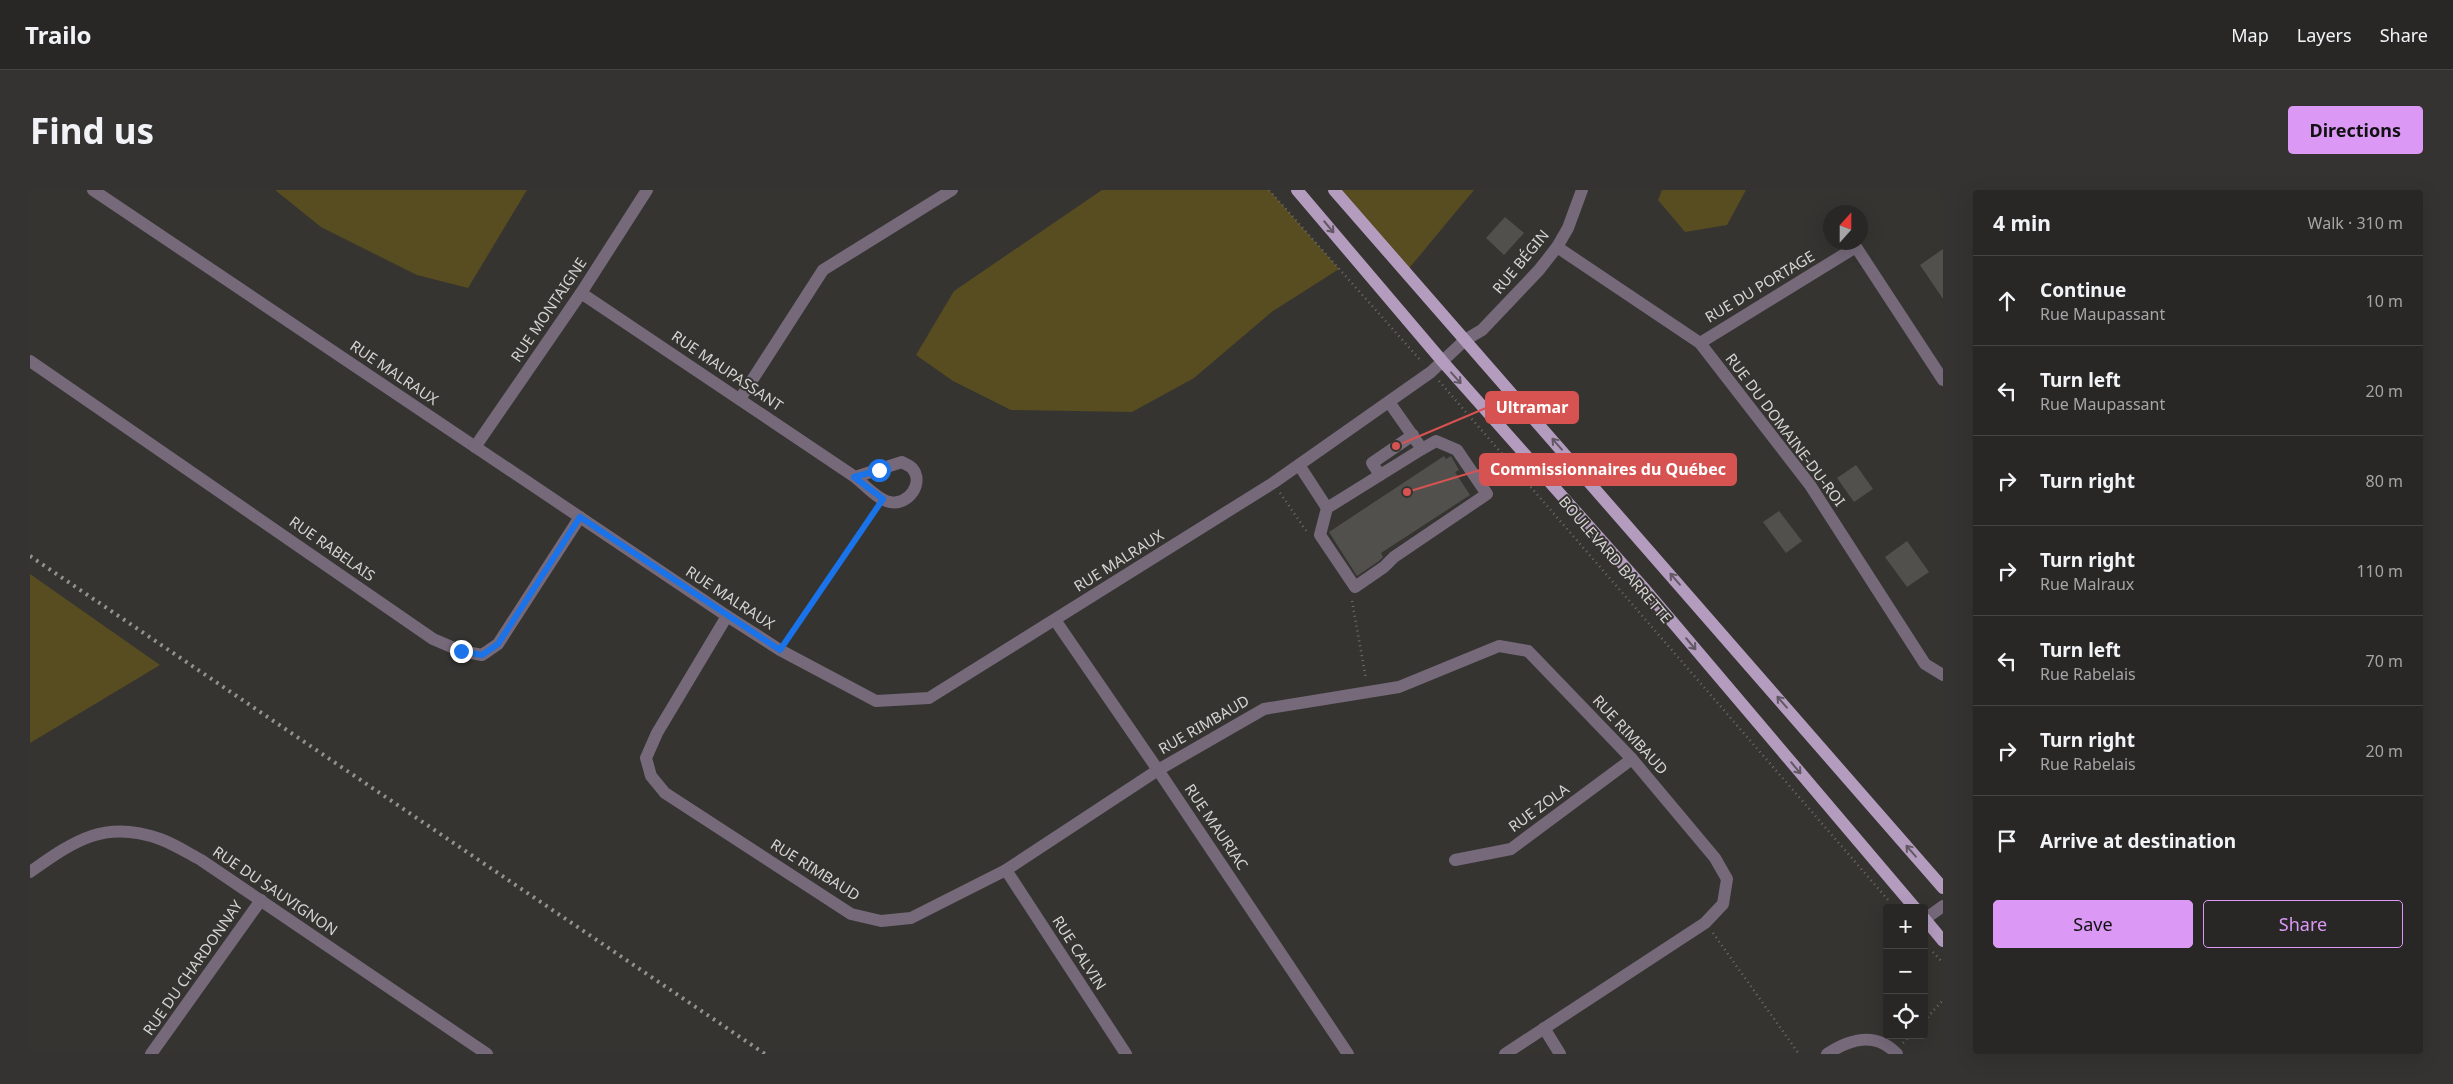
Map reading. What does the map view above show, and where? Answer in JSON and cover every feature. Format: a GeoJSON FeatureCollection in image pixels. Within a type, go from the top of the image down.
{"type":"FeatureCollection","features":[{"type":"Feature","properties":{"kind":"main road","name":"BOULEVARD BARRETTE"},"geometry":{"type":"LineString","coordinates":[[1297,190],[1443,362],[1642,586],[1912,904]]}},
{"type":"Feature","properties":{"kind":"main road"},"geometry":{"type":"LineString","coordinates":[[1334,190],[1943,888]]}},
{"type":"Feature","properties":{"kind":"main road"},"geometry":{"type":"LineString","coordinates":[[1928,923],[1943,941]]}},
{"type":"Feature","properties":{"kind":"street","name":"RUE MALRAUX"},"geometry":{"type":"LineString","coordinates":[[93,190],[727,616],[780,650],[876,700],[929,698],[1273,483],[1431,372],[1465,340]]}},
{"type":"Feature","properties":{"kind":"street","name":"RUE MONTAIGNE"},"geometry":{"type":"LineString","coordinates":[[475,447],[581,293],[646,190]]}},
{"type":"Feature","properties":{"kind":"street"},"geometry":{"type":"LineString","coordinates":[[740,399],[823,270],[952,190]]}},
{"type":"Feature","properties":{"kind":"street","name":"RUE BÉGIN"},"geometry":{"type":"LineString","coordinates":[[1465,340],[1482,330],[1539,270],[1557,247],[1568,228],[1582,190]]}},
{"type":"Feature","properties":{"kind":"street","name":"RUE DU DOMAINE-DU-ROI"},"geometry":{"type":"LineString","coordinates":[[1557,247],[1700,343],[1810,485],[1925,664],[1943,675]]}},
{"type":"Feature","properties":{"kind":"street","name":"RUE DU PORTAGE"},"geometry":{"type":"LineString","coordinates":[[1700,343],[1856,247],[1943,380]]}},
{"type":"Feature","properties":{"kind":"street","name":"RUE MAUPASSANT"},"geometry":{"type":"LineString","coordinates":[[581,293],[740,399],[883,499]]}},
{"type":"Feature","properties":{"kind":"street","name":"RUE RABELAIS"},"geometry":{"type":"LineString","coordinates":[[30,361],[433,639],[461,651],[482,655],[498,644],[580,517]]}},
{"type":"Feature","properties":{"kind":"street"},"geometry":{"type":"LineString","coordinates":[[1388,402],[1422,448]]}},
{"type":"Feature","properties":{"kind":"street"},"geometry":{"type":"LineString","coordinates":[[1380,475],[1372,462],[1412,435]]}},
{"type":"Feature","properties":{"kind":"street"},"geometry":{"type":"LineString","coordinates":[[1436,441],[1457,450],[1486,494],[1394,557],[1384,567],[1355,587],[1320,535],[1327,508],[1422,448],[1436,441]]}},
{"type":"Feature","properties":{"kind":"street"},"geometry":{"type":"LineString","coordinates":[[854,477],[902,462],[912,468],[916,477],[915,489],[910,498],[898,503],[883,499]]}},
{"type":"Feature","properties":{"kind":"street"},"geometry":{"type":"LineString","coordinates":[[1299,465],[1327,508]]}},
{"type":"Feature","properties":{"kind":"street","name":"RUE RIMBAUD"},"geometry":{"type":"LineString","coordinates":[[727,616],[657,733],[646,758],[651,776],[665,793],[851,914],[881,921],[911,918],[1006,870],[1158,770],[1264,709],[1368,690],[1399,687],[1499,646],[1528,651],[1632,760],[1715,858],[1727,879],[1723,904],[1705,923],[1505,1054]]}},
{"type":"Feature","properties":{"kind":"street","name":"RUE MAURIAC"},"geometry":{"type":"LineString","coordinates":[[1055,620],[1348,1054]]}},
{"type":"Feature","properties":{"kind":"street","name":"RUE ZOLA"},"geometry":{"type":"LineString","coordinates":[[1455,860],[1511,849],[1632,760]]}},
{"type":"Feature","properties":{"kind":"street","name":"RUE DU SAUVIGNON"},"geometry":{"type":"LineString","coordinates":[[30,872],[83,838],[105,832],[130,832],[161,839],[261,900],[487,1054]]}},
{"type":"Feature","properties":{"kind":"street","name":"RUE CALVIN"},"geometry":{"type":"LineString","coordinates":[[1006,870],[1126,1054]]}},
{"type":"Feature","properties":{"kind":"street","name":"RUE DU CHARDONNAY"},"geometry":{"type":"LineString","coordinates":[[151,1054],[261,900]]}},
{"type":"Feature","properties":{"kind":"street"},"geometry":{"type":"LineString","coordinates":[[1928,915],[1943,906]]}},
{"type":"Feature","properties":{"kind":"street"},"geometry":{"type":"LineString","coordinates":[[1544,1028],[1560,1054]]}},
{"type":"Feature","properties":{"kind":"street"},"geometry":{"type":"LineString","coordinates":[[1827,1054],[1845,1042],[1859,1039],[1885,1044],[1897,1054]]}},
{"type":"Feature","properties":{"kind":"path","name":"BOULEVARD BARRETTE"},"geometry":{"type":"LineString","coordinates":[[1268,190],[1431,372],[1892,904]]}},
{"type":"Feature","properties":{"kind":"path"},"geometry":{"type":"LineString","coordinates":[[1273,483],[1312,539]]}},
{"type":"Feature","properties":{"kind":"path"},"geometry":{"type":"LineString","coordinates":[[780,650],[883,499]]}},
{"type":"Feature","properties":{"kind":"path"},"geometry":{"type":"LineString","coordinates":[[1351,595],[1368,690]]}},
{"type":"Feature","properties":{"kind":"path"},"geometry":{"type":"LineString","coordinates":[[1705,923],[1799,1054]]}},
{"type":"Feature","properties":{"kind":"path"},"geometry":{"type":"LineString","coordinates":[[1928,1017],[1943,1000]]}},
{"type":"Feature","properties":{"kind":"shaded area"},"geometry":{"type":"Polygon","coordinates":[[[275,190],[527,190],[468,288],[417,275],[321,227],[275,190]]]}},
{"type":"Feature","properties":{"kind":"shaded area"},"geometry":{"type":"Polygon","coordinates":[[[1102,190],[1269,190],[1339,269],[1273,311],[1194,378],[1132,412],[1011,410],[953,381],[916,355],[954,291],[1102,190]]]}},
{"type":"Feature","properties":{"kind":"shaded area"},"geometry":{"type":"Polygon","coordinates":[[[1334,190],[1474,190],[1406,272],[1334,190]]]}},
{"type":"Feature","properties":{"kind":"shaded area"},"geometry":{"type":"Polygon","coordinates":[[[1662,190],[1746,190],[1727,225],[1685,232],[1658,200],[1662,190]]]}},
{"type":"Feature","properties":{"kind":"shaded area"},"geometry":{"type":"Polygon","coordinates":[[[30,574],[160,665],[30,743],[30,574]]]}},
{"type":"Feature","properties":{"kind":"building"},"geometry":{"type":"Polygon","coordinates":[[[1505,217],[1524,233],[1504,255],[1486,238],[1505,217]]]}},
{"type":"Feature","properties":{"kind":"building"},"geometry":{"type":"Polygon","coordinates":[[[1943,249],[1943,299],[1920,265],[1943,249]]]}},
{"type":"Feature","properties":{"kind":"building"},"geometry":{"type":"Polygon","coordinates":[[[1444,456],[1446,459],[1451,456],[1459,470],[1455,472],[1470,495],[1381,553],[1383,557],[1379,561],[1357,576],[1329,532],[1444,456]]]}},
{"type":"Feature","properties":{"kind":"building"},"geometry":{"type":"Polygon","coordinates":[[[1856,465],[1873,489],[1854,502],[1837,478],[1856,465]]]}},
{"type":"Feature","properties":{"kind":"building"},"geometry":{"type":"Polygon","coordinates":[[[1779,511],[1802,541],[1786,553],[1763,522],[1779,511]]]}},
{"type":"Feature","properties":{"kind":"building"},"geometry":{"type":"Polygon","coordinates":[[[1907,541],[1929,572],[1907,587],[1885,557],[1907,541]]]}},
{"type":"Feature","properties":{"kind":"railway"},"geometry":{"type":"LineString","coordinates":[[30,556],[765,1054]]}},
{"type":"Feature","properties":{"kind":"place","name":"Ultramar"},"geometry":{"type":"Point","coordinates":[1396,446]}},
{"type":"Feature","properties":{"kind":"place","name":"Commissionnaires du Québec"},"geometry":{"type":"Point","coordinates":[1407,492]}},
{"type":"Feature","properties":{"kind":"route"},"geometry":{"type":"LineString","coordinates":[[461,651],[482,655],[498,644],[580,517],[780,650],[883,499],[854,477],[879,470]]}}]}
